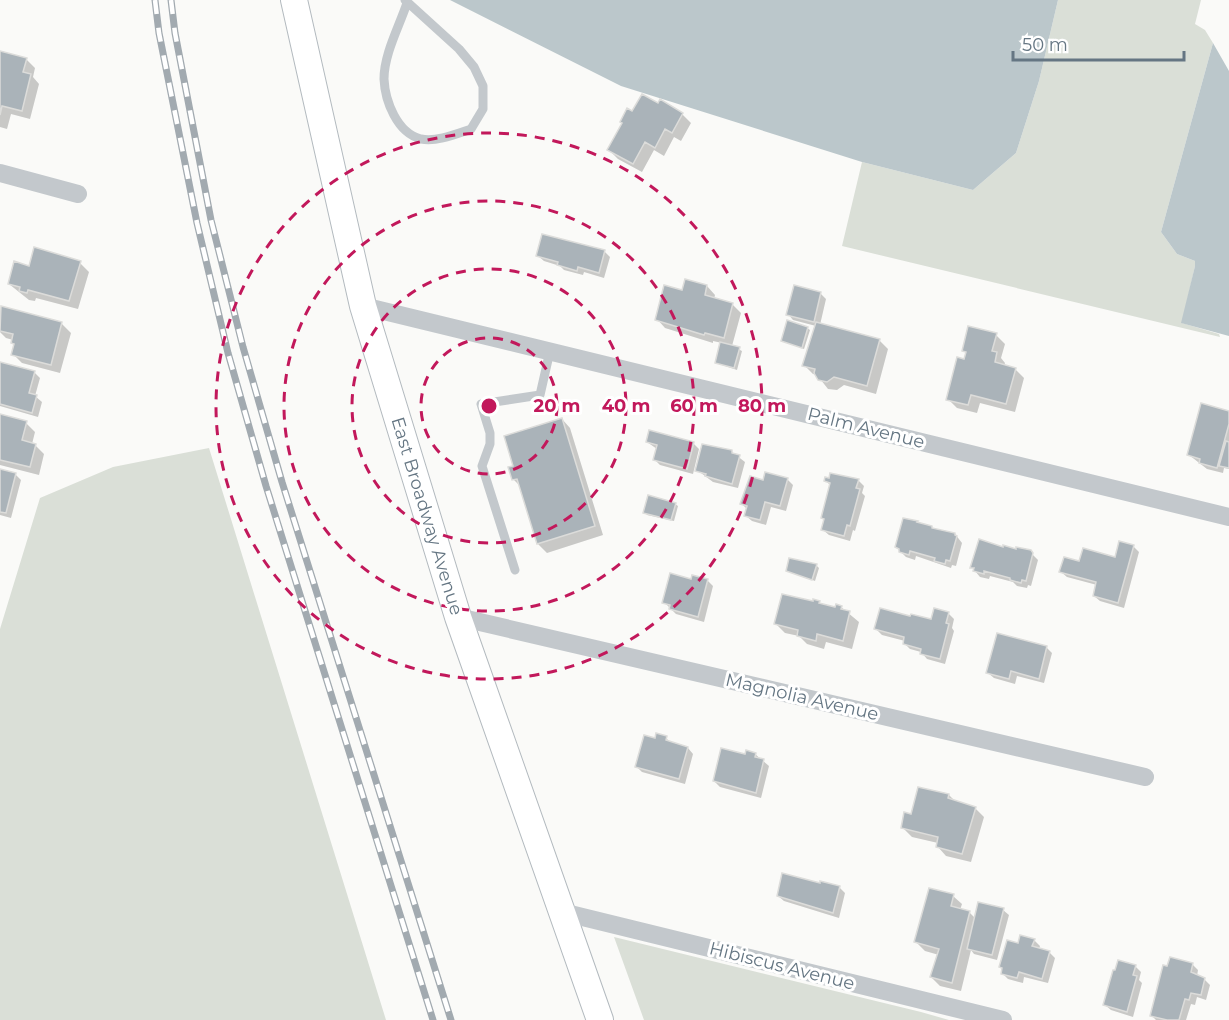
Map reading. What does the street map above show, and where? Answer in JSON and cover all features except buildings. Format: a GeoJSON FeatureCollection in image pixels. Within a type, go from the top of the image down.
{"type":"FeatureCollection","features":[{"type":"Feature","properties":{"kind":"main road","name":"East Broadway Avenue"},"geometry":{"type":"LineString","coordinates":[[294,0],[363,306],[458,617],[600,1020]]}},
{"type":"Feature","properties":{"kind":"street"},"geometry":{"type":"LineString","coordinates":[[0,173],[78,194]]}},
{"type":"Feature","properties":{"kind":"street","name":"Palm Avenue"},"geometry":{"type":"LineString","coordinates":[[363,306],[1229,517]]}},
{"type":"Feature","properties":{"kind":"street","name":"Magnolia Avenue"},"geometry":{"type":"LineString","coordinates":[[458,617],[1144,777]]}},
{"type":"Feature","properties":{"kind":"street","name":"Hibiscus Avenue"},"geometry":{"type":"LineString","coordinates":[[562,912],[1003,1020]]}},
{"type":"Feature","properties":{"kind":"lane"},"geometry":{"type":"LineString","coordinates":[[406,2],[433,23],[474,67],[483,86],[483,109],[471,129],[446,137],[421,139],[400,127],[390,109],[384,79],[406,2]]}},
{"type":"Feature","properties":{"kind":"lane"},"geometry":{"type":"LineString","coordinates":[[515,570],[482,466],[490,444],[490,433],[482,404],[540,395],[550,351]]}},
{"type":"Feature","properties":{"kind":"shaded area"},"geometry":{"type":"Polygon","coordinates":[[[450,0],[1058,0],[1039,81],[1016,153],[973,190],[862,162],[621,86],[450,0]]]}},
{"type":"Feature","properties":{"kind":"shaded area"},"geometry":{"type":"Polygon","coordinates":[[[1058,0],[1201,0],[1195,24],[1205,30],[1213,43],[1161,232],[1177,254],[1195,261],[1182,323],[1219,334],[1220,337],[842,246],[862,162],[973,190],[1016,153],[1039,81],[1058,0]]]}},
{"type":"Feature","properties":{"kind":"shaded area"},"geometry":{"type":"Polygon","coordinates":[[[1213,43],[1229,71],[1229,336],[1181,323],[1195,261],[1177,254],[1161,232],[1213,43]]]}},
{"type":"Feature","properties":{"kind":"shaded area"},"geometry":{"type":"Polygon","coordinates":[[[209,448],[386,1020],[0,1020],[0,629],[40,498],[113,467],[209,448]]]}},
{"type":"Feature","properties":{"kind":"shaded area"},"geometry":{"type":"Polygon","coordinates":[[[614,937],[921,1012],[949,1020],[644,1020],[614,937]]]}},
{"type":"Feature","properties":{"kind":"railway"},"geometry":{"type":"LineString","coordinates":[[155,0],[159,33],[197,223],[228,353],[266,486],[433,1020]]}},
{"type":"Feature","properties":{"kind":"railway"},"geometry":{"type":"LineString","coordinates":[[171,0],[175,33],[211,220],[243,347],[282,482],[451,1020]]}}]}
